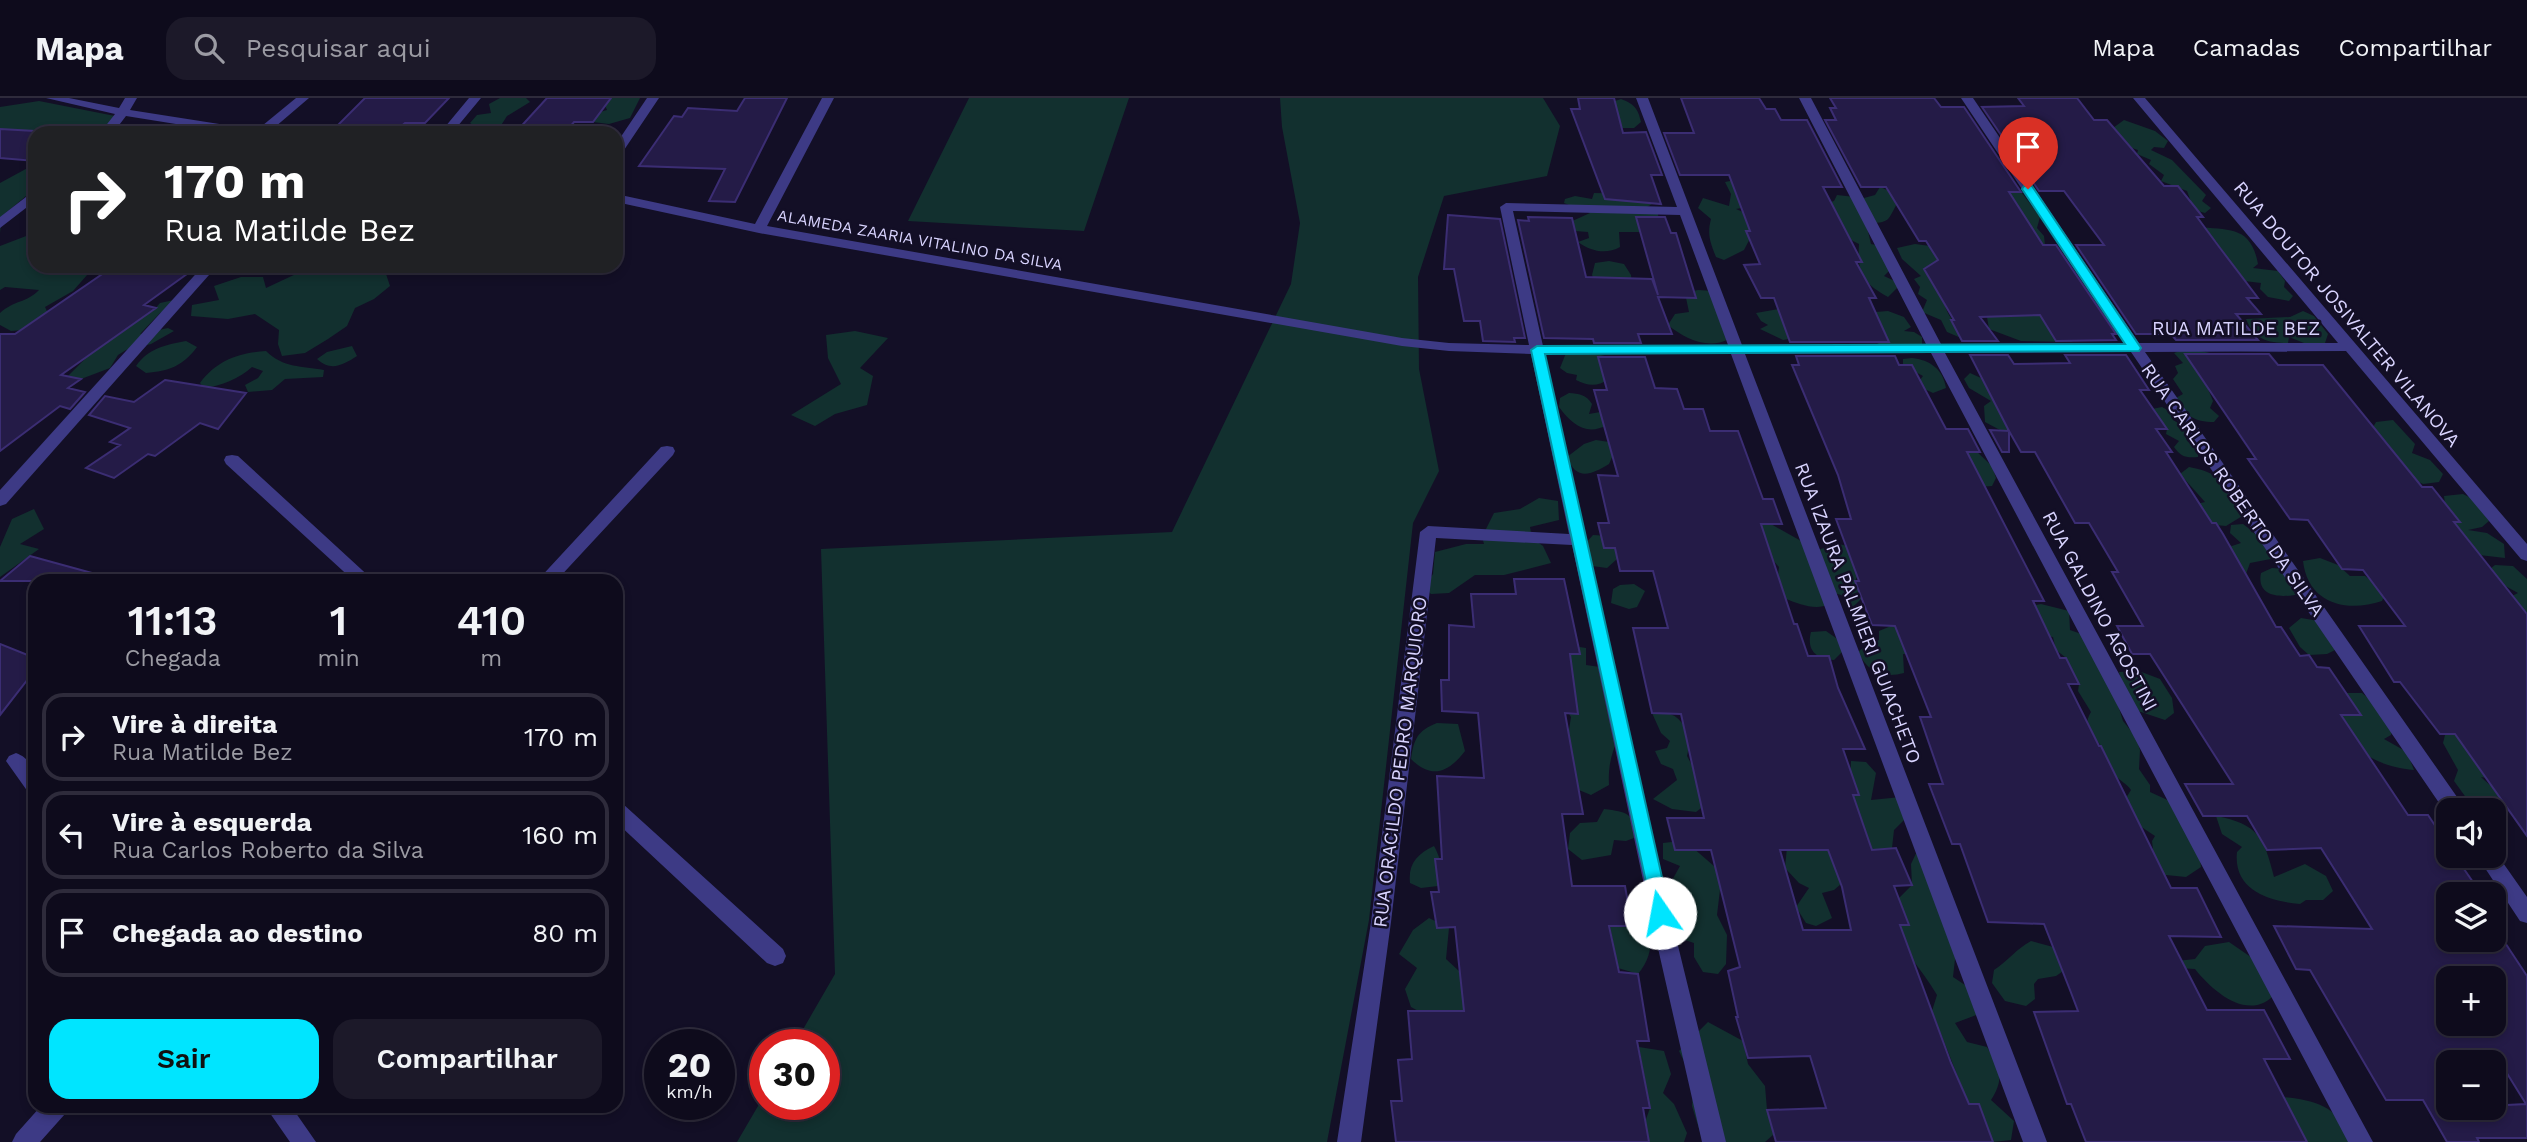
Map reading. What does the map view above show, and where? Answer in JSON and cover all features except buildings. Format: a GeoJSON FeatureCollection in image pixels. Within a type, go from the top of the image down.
{"type":"FeatureCollection","features":[{"type":"Feature","properties":{"kind":"street"},"geometry":{"type":"LineString","coordinates":[[52,98],[210,126]]}},
{"type":"Feature","properties":{"kind":"street"},"geometry":{"type":"LineString","coordinates":[[112,126],[131,98]]}},
{"type":"Feature","properties":{"kind":"street"},"geometry":{"type":"LineString","coordinates":[[269,126],[303,98]]}},
{"type":"Feature","properties":{"kind":"street"},"geometry":{"type":"LineString","coordinates":[[452,126],[475,98]]}},
{"type":"Feature","properties":{"kind":"street"},"geometry":{"type":"LineString","coordinates":[[623,143],[653,98]]}},
{"type":"Feature","properties":{"kind":"street"},"geometry":{"type":"LineString","coordinates":[[759,229],[828,98]]}},
{"type":"Feature","properties":{"kind":"street","name":"RUA IZAURA PALMIERI GUIACHETO"},"geometry":{"type":"LineString","coordinates":[[1643,98],[2035,1142]]}},
{"type":"Feature","properties":{"kind":"street","name":"RUA GALDINO AGOSTINI"},"geometry":{"type":"LineString","coordinates":[[1805,98],[1936,349],[2361,1142]]}},
{"type":"Feature","properties":{"kind":"street","name":"RUA CARLOS ROBERTO DA SILVA"},"geometry":{"type":"LineString","coordinates":[[1966,98],[2135,348],[2447,798]]}},
{"type":"Feature","properties":{"kind":"street","name":"RUA DOUTOR JOSIVALTER VILANOVA"},"geometry":{"type":"LineString","coordinates":[[2138,98],[2255,233],[2347,347],[2527,555]]}},
{"type":"Feature","properties":{"kind":"street"},"geometry":{"type":"LineString","coordinates":[[0,224],[28,200]]}},
{"type":"Feature","properties":{"kind":"street","name":"ALAMEDA ZAARIA VITALINO DA SILVA"},"geometry":{"type":"LineString","coordinates":[[623,200],[759,229],[1402,342],[1449,347],[1537,350]]}},
{"type":"Feature","properties":{"kind":"street"},"geometry":{"type":"LineString","coordinates":[[1685,211],[1506,207],[1714,1142]]}},
{"type":"Feature","properties":{"kind":"street"},"geometry":{"type":"LineString","coordinates":[[0,500],[204,273]]}},
{"type":"Feature","properties":{"kind":"street","name":"RUA MATILDE BEZ"},"geometry":{"type":"LineString","coordinates":[[1537,350],[2347,347]]}},
{"type":"Feature","properties":{"kind":"street"},"geometry":{"type":"LineString","coordinates":[[552,574],[667,451]]}},
{"type":"Feature","properties":{"kind":"street"},"geometry":{"type":"LineString","coordinates":[[232,460],[357,574]]}},
{"type":"Feature","properties":{"kind":"street","name":"RUA ORACILDO PEDRO MARQUIORO"},"geometry":{"type":"LineString","coordinates":[[1349,1142],[1381,922],[1427,532],[1578,540]]}},
{"type":"Feature","properties":{"kind":"street"},"geometry":{"type":"LineString","coordinates":[[16,761],[28,777]]}},
{"type":"Feature","properties":{"kind":"street"},"geometry":{"type":"LineString","coordinates":[[623,816],[775,956]]}},
{"type":"Feature","properties":{"kind":"street"},"geometry":{"type":"LineString","coordinates":[[2495,868],[2527,914]]}},
{"type":"Feature","properties":{"kind":"street"},"geometry":{"type":"LineString","coordinates":[[24,1142],[51,1113]]}},
{"type":"Feature","properties":{"kind":"street"},"geometry":{"type":"LineString","coordinates":[[282,1113],[304,1142]]}},
{"type":"Feature","properties":{"kind":"green space"},"geometry":{"type":"Polygon","coordinates":[[[500,98],[526,98],[530,102],[507,116],[501,126],[474,126],[470,123],[477,115],[491,113],[489,104],[500,98]]]}},
{"type":"Feature","properties":{"kind":"green space"},"geometry":{"type":"Polygon","coordinates":[[[611,98],[640,98],[630,118],[609,124],[593,122],[593,114],[607,110],[604,103],[611,98]]]}},
{"type":"Feature","properties":{"kind":"green space"},"geometry":{"type":"Polygon","coordinates":[[[969,98],[1129,98],[1084,231],[908,221],[969,98]]]}},
{"type":"Feature","properties":{"kind":"green space"},"geometry":{"type":"Polygon","coordinates":[[[1280,98],[1543,98],[1560,126],[1547,176],[1444,196],[1418,277],[1419,369],[1439,471],[1413,523],[1369,920],[1327,1142],[737,1142],[750,1120],[840,1120],[840,1029],[803,1029],[835,974],[821,549],[1172,532],[1291,284],[1300,223],[1282,127],[1280,98]]]}},
{"type":"Feature","properties":{"kind":"green space"},"geometry":{"type":"Polygon","coordinates":[[[1621,99],[1637,110],[1641,122],[1634,128],[1623,128],[1612,123],[1612,102],[1621,99]]]}},
{"type":"Feature","properties":{"kind":"green space"},"geometry":{"type":"Polygon","coordinates":[[[39,101],[115,116],[107,126],[28,126],[28,132],[0,139],[0,107],[39,101]]]}},
{"type":"Feature","properties":{"kind":"green space"},"geometry":{"type":"Polygon","coordinates":[[[2124,120],[2155,131],[2168,141],[2164,148],[2154,147],[2151,150],[2172,160],[2206,195],[2202,201],[2211,208],[2205,213],[2194,210],[2187,191],[2161,181],[2164,175],[2149,164],[2151,160],[2106,133],[2124,120]]]}},
{"type":"Feature","properties":{"kind":"green space"},"geometry":{"type":"Polygon","coordinates":[[[28,168],[28,196],[2,216],[0,233],[0,183],[28,168]]]}},
{"type":"Feature","properties":{"kind":"green space"},"geometry":{"type":"Polygon","coordinates":[[[1740,179],[1752,206],[1736,209],[1750,215],[1757,225],[1744,250],[1724,260],[1716,257],[1712,247],[1709,234],[1711,219],[1698,208],[1703,198],[1729,206],[1731,194],[1725,182],[1740,179]]]}},
{"type":"Feature","properties":{"kind":"green space"},"geometry":{"type":"Polygon","coordinates":[[[1880,187],[1894,193],[1898,202],[1887,220],[1866,223],[1871,244],[1880,246],[1892,268],[1884,276],[1901,284],[1888,297],[1867,282],[1859,263],[1859,244],[1851,240],[1825,204],[1834,201],[1837,195],[1864,198],[1875,195],[1880,187]]]}},
{"type":"Feature","properties":{"kind":"green space"},"geometry":{"type":"Polygon","coordinates":[[[2011,191],[2022,193],[2040,217],[2037,228],[2044,236],[2045,245],[2040,254],[2007,195],[2011,191]]]}},
{"type":"Feature","properties":{"kind":"green space"},"geometry":{"type":"Polygon","coordinates":[[[1594,193],[1646,194],[1652,204],[1647,207],[1658,214],[1659,223],[1652,232],[1619,232],[1620,247],[1615,249],[1598,251],[1588,248],[1578,242],[1589,238],[1588,232],[1575,231],[1568,223],[1590,213],[1564,203],[1565,199],[1575,196],[1592,199],[1594,193]]]}},
{"type":"Feature","properties":{"kind":"green space"},"geometry":{"type":"Polygon","coordinates":[[[2197,227],[2229,230],[2244,236],[2255,252],[2258,264],[2253,268],[2278,271],[2285,281],[2284,287],[2293,296],[2289,301],[2268,297],[2260,289],[2261,283],[2236,280],[2216,241],[2202,240],[2197,227]]]}},
{"type":"Feature","properties":{"kind":"green space"},"geometry":{"type":"Polygon","coordinates":[[[28,235],[28,273],[89,273],[73,291],[45,307],[48,313],[35,329],[11,331],[0,325],[0,313],[39,290],[5,287],[0,290],[0,246],[28,235]]]}},
{"type":"Feature","properties":{"kind":"green space"},"geometry":{"type":"Polygon","coordinates":[[[1915,244],[1930,246],[1941,253],[1944,303],[1953,321],[1960,328],[1961,338],[1947,332],[1941,320],[1922,312],[1927,300],[1918,294],[1920,287],[1914,279],[1921,276],[1902,259],[1897,248],[1915,244]]]}},
{"type":"Feature","properties":{"kind":"green space"},"geometry":{"type":"Polygon","coordinates":[[[1609,261],[1624,264],[1631,275],[1632,284],[1597,286],[1592,275],[1595,263],[1609,261]]]}},
{"type":"Feature","properties":{"kind":"green space"},"geometry":{"type":"Polygon","coordinates":[[[298,273],[381,273],[386,274],[390,286],[374,299],[355,308],[347,326],[305,353],[282,356],[278,344],[279,330],[255,314],[228,319],[191,316],[192,305],[219,300],[214,286],[241,277],[263,277],[266,288],[298,273]]]}},
{"type":"Feature","properties":{"kind":"green space"},"geometry":{"type":"Polygon","coordinates":[[[1996,284],[2077,339],[2071,342],[2021,341],[1989,329],[1987,317],[1996,284]]]}},
{"type":"Feature","properties":{"kind":"green space"},"geometry":{"type":"Polygon","coordinates":[[[1713,291],[1729,339],[1705,343],[1682,335],[1668,325],[1675,314],[1689,312],[1685,293],[1713,291]]]}},
{"type":"Feature","properties":{"kind":"green space"},"geometry":{"type":"Polygon","coordinates":[[[174,300],[177,307],[160,313],[140,334],[168,328],[174,331],[151,344],[126,350],[118,355],[110,368],[81,379],[68,376],[101,343],[119,335],[126,325],[153,311],[160,303],[174,300]]]}},
{"type":"Feature","properties":{"kind":"green space"},"geometry":{"type":"Polygon","coordinates":[[[1784,308],[1789,339],[1783,340],[1760,329],[1768,325],[1761,321],[1756,313],[1784,308]]]}},
{"type":"Feature","properties":{"kind":"green space"},"geometry":{"type":"Polygon","coordinates":[[[1888,311],[1904,317],[1911,327],[1904,331],[1914,332],[1922,337],[1922,346],[1883,346],[1867,338],[1871,319],[1876,312],[1888,311]]]}},
{"type":"Feature","properties":{"kind":"green space"},"geometry":{"type":"Polygon","coordinates":[[[2303,311],[2314,316],[2328,334],[2325,343],[2304,343],[2289,337],[2288,343],[2268,341],[2253,331],[2246,319],[2290,317],[2303,311]]]}},
{"type":"Feature","properties":{"kind":"green space"},"geometry":{"type":"Polygon","coordinates":[[[855,331],[888,338],[860,368],[873,376],[867,405],[835,414],[815,426],[791,415],[841,384],[828,358],[826,335],[855,331]]]}},
{"type":"Feature","properties":{"kind":"green space"},"geometry":{"type":"Polygon","coordinates":[[[186,341],[197,347],[175,366],[146,373],[136,366],[152,351],[186,341]]]}},
{"type":"Feature","properties":{"kind":"green space"},"geometry":{"type":"Polygon","coordinates":[[[352,346],[357,356],[342,364],[327,365],[317,359],[327,352],[352,346]]]}},
{"type":"Feature","properties":{"kind":"green space"},"geometry":{"type":"Polygon","coordinates":[[[2188,348],[2210,353],[2221,361],[2205,382],[2213,401],[2210,408],[2219,416],[2214,422],[2201,421],[2191,416],[2174,399],[2183,394],[2173,379],[2178,373],[2175,366],[2183,363],[2174,353],[2188,348]]]}},
{"type":"Feature","properties":{"kind":"green space"},"geometry":{"type":"Polygon","coordinates":[[[266,351],[279,361],[324,370],[323,377],[285,379],[272,390],[248,392],[245,385],[258,378],[263,371],[252,367],[236,378],[217,385],[204,388],[200,383],[229,359],[266,351]]]}},
{"type":"Feature","properties":{"kind":"green space"},"geometry":{"type":"Polygon","coordinates":[[[1577,352],[1614,360],[1609,379],[1589,384],[1576,380],[1577,375],[1560,368],[1566,353],[1577,352]]]}},
{"type":"Feature","properties":{"kind":"green space"},"geometry":{"type":"Polygon","coordinates":[[[1912,358],[1935,367],[1946,388],[1933,393],[1916,385],[1923,376],[1903,365],[1903,359],[1912,358]]]}},
{"type":"Feature","properties":{"kind":"green space"},"geometry":{"type":"Polygon","coordinates":[[[1970,373],[1981,378],[1988,390],[2000,391],[2005,409],[1998,411],[2010,422],[2009,431],[2000,430],[1985,422],[1984,406],[1991,401],[1969,388],[1964,379],[1970,373]]]}},
{"type":"Feature","properties":{"kind":"green space"},"geometry":{"type":"Polygon","coordinates":[[[1569,393],[1582,395],[1590,401],[1592,404],[1589,414],[1606,411],[1607,425],[1586,429],[1569,419],[1559,407],[1560,398],[1569,393]]]}},
{"type":"Feature","properties":{"kind":"green space"},"geometry":{"type":"Polygon","coordinates":[[[2162,407],[2171,412],[2173,420],[2183,426],[2187,441],[2198,447],[2198,457],[2184,456],[2174,447],[2179,441],[2166,434],[2167,429],[2152,409],[2162,407]]]}},
{"type":"Feature","properties":{"kind":"green space"},"geometry":{"type":"Polygon","coordinates":[[[2393,420],[2415,444],[2412,453],[2430,460],[2443,474],[2439,482],[2423,484],[2388,467],[2386,445],[2372,429],[2376,422],[2393,420]]]}},
{"type":"Feature","properties":{"kind":"green space"},"geometry":{"type":"Polygon","coordinates":[[[1596,440],[1609,442],[1613,455],[1609,464],[1590,473],[1579,473],[1567,457],[1584,444],[1596,440]]]}},
{"type":"Feature","properties":{"kind":"green space"},"geometry":{"type":"Polygon","coordinates":[[[1976,451],[1992,466],[1996,478],[1992,486],[1978,487],[1960,454],[1976,451]]]}},
{"type":"Feature","properties":{"kind":"green space"},"geometry":{"type":"Polygon","coordinates":[[[2189,467],[2216,477],[2244,515],[2226,526],[2195,523],[2188,506],[2205,502],[2180,474],[2189,467]]]}},
{"type":"Feature","properties":{"kind":"green space"},"geometry":{"type":"Polygon","coordinates":[[[2463,494],[2475,500],[2489,521],[2482,527],[2468,530],[2487,533],[2504,544],[2505,558],[2479,555],[2447,519],[2444,496],[2463,494]]]}},
{"type":"Feature","properties":{"kind":"green space"},"geometry":{"type":"Polygon","coordinates":[[[1539,498],[1558,501],[1559,520],[1530,527],[1532,538],[1543,546],[1551,563],[1504,575],[1475,575],[1449,593],[1431,594],[1424,587],[1433,574],[1435,552],[1466,544],[1484,544],[1482,537],[1494,513],[1520,509],[1539,498]]]}},
{"type":"Feature","properties":{"kind":"green space"},"geometry":{"type":"Polygon","coordinates":[[[34,509],[44,529],[20,544],[39,549],[0,577],[0,547],[12,519],[34,509]]]}},
{"type":"Feature","properties":{"kind":"green space"},"geometry":{"type":"Polygon","coordinates":[[[1751,523],[1769,523],[1817,550],[1839,544],[1851,547],[1860,571],[1855,581],[1862,598],[1853,607],[1841,595],[1831,592],[1829,604],[1819,607],[1786,599],[1778,575],[1779,567],[1758,544],[1751,523]]]}},
{"type":"Feature","properties":{"kind":"green space"},"geometry":{"type":"Polygon","coordinates":[[[2243,524],[2276,558],[2250,563],[2246,574],[2233,577],[2214,540],[2232,546],[2241,543],[2230,533],[2231,525],[2243,524]]]}},
{"type":"Feature","properties":{"kind":"green space"},"geometry":{"type":"Polygon","coordinates":[[[1593,535],[1609,536],[1622,548],[1617,559],[1607,568],[1592,566],[1585,544],[1593,535]]]}},
{"type":"Feature","properties":{"kind":"green space"},"geometry":{"type":"Polygon","coordinates":[[[2320,558],[2338,565],[2350,576],[2365,576],[2386,592],[2382,601],[2356,606],[2343,605],[2321,596],[2306,576],[2303,561],[2320,558]]]}},
{"type":"Feature","properties":{"kind":"green space"},"geometry":{"type":"Polygon","coordinates":[[[2495,565],[2513,566],[2527,579],[2527,623],[2512,596],[2518,593],[2491,578],[2490,569],[2495,565]]]}},
{"type":"Feature","properties":{"kind":"green space"},"geometry":{"type":"Polygon","coordinates":[[[2272,568],[2284,569],[2300,594],[2278,596],[2266,592],[2262,587],[2261,573],[2272,568]]]}},
{"type":"Feature","properties":{"kind":"green space"},"geometry":{"type":"Polygon","coordinates":[[[1634,584],[1645,591],[1637,607],[1629,609],[1611,603],[1613,589],[1620,585],[1634,584]]]}},
{"type":"Feature","properties":{"kind":"green space"},"geometry":{"type":"Polygon","coordinates":[[[2041,604],[2069,611],[2070,630],[2087,636],[2112,686],[2123,721],[2136,737],[2140,750],[2139,769],[2150,785],[2150,792],[2174,803],[2199,852],[2201,867],[2186,877],[2156,874],[2152,841],[2155,836],[2140,826],[2126,798],[2131,790],[2113,772],[2103,749],[2090,732],[2087,723],[2091,712],[2078,691],[2079,684],[2059,658],[2065,657],[2056,650],[2053,637],[2042,636],[2025,607],[2041,604]]]}},
{"type":"Feature","properties":{"kind":"green space"},"geometry":{"type":"Polygon","coordinates":[[[2301,618],[2319,621],[2337,649],[2327,654],[2309,655],[2300,647],[2289,628],[2301,618]]]}},
{"type":"Feature","properties":{"kind":"green space"},"geometry":{"type":"Polygon","coordinates":[[[1891,626],[1906,626],[1913,654],[1903,654],[1904,673],[1896,675],[1882,674],[1871,669],[1858,652],[1879,640],[1879,631],[1891,626]]]}},
{"type":"Feature","properties":{"kind":"green space"},"geometry":{"type":"Polygon","coordinates":[[[1826,631],[1836,638],[1844,650],[1834,660],[1818,656],[1810,644],[1811,632],[1826,631]]]}},
{"type":"Feature","properties":{"kind":"green space"},"geometry":{"type":"Polygon","coordinates":[[[1567,645],[1586,648],[1586,665],[1600,667],[1619,738],[1611,760],[1609,785],[1591,795],[1579,790],[1562,775],[1571,717],[1556,694],[1567,645]]]}},
{"type":"Feature","properties":{"kind":"green space"},"geometry":{"type":"Polygon","coordinates":[[[2139,671],[2160,679],[2172,698],[2174,713],[2165,720],[2135,710],[2123,688],[2119,672],[2139,671]]]}},
{"type":"Feature","properties":{"kind":"green space"},"geometry":{"type":"Polygon","coordinates":[[[2346,693],[2362,693],[2375,704],[2393,728],[2391,735],[2384,739],[2407,752],[2414,770],[2388,765],[2368,756],[2333,724],[2346,693]]]}},
{"type":"Feature","properties":{"kind":"green space"},"geometry":{"type":"Polygon","coordinates":[[[1652,713],[1670,714],[1684,726],[1688,738],[1687,756],[1695,771],[1705,805],[1696,812],[1672,809],[1653,799],[1677,780],[1673,769],[1661,764],[1655,751],[1667,748],[1670,741],[1661,733],[1652,713]]]}},
{"type":"Feature","properties":{"kind":"green space"},"geometry":{"type":"Polygon","coordinates":[[[1437,723],[1458,724],[1465,751],[1453,764],[1440,771],[1426,770],[1411,759],[1414,746],[1425,729],[1437,723]]]}},
{"type":"Feature","properties":{"kind":"green space"},"geometry":{"type":"Polygon","coordinates":[[[2460,729],[2498,780],[2481,777],[2505,798],[2466,798],[2454,781],[2458,770],[2443,743],[2446,731],[2460,729]]]}},
{"type":"Feature","properties":{"kind":"green space"},"geometry":{"type":"Polygon","coordinates":[[[1851,761],[1866,762],[1876,773],[1871,800],[1901,797],[1904,820],[1894,830],[1892,848],[1873,850],[1861,839],[1850,781],[1851,761]]]}},
{"type":"Feature","properties":{"kind":"green space"},"geometry":{"type":"Polygon","coordinates":[[[2506,800],[2514,809],[2506,811],[2506,800]]]}},
{"type":"Feature","properties":{"kind":"green space"},"geometry":{"type":"Polygon","coordinates":[[[1604,809],[1628,815],[1639,836],[1626,841],[1614,840],[1611,855],[1582,860],[1568,849],[1570,833],[1580,823],[1597,822],[1604,809]]]}},
{"type":"Feature","properties":{"kind":"green space"},"geometry":{"type":"Polygon","coordinates":[[[2216,816],[2241,823],[2257,834],[2267,852],[2274,877],[2305,864],[2326,876],[2333,891],[2323,900],[2306,900],[2300,904],[2276,900],[2255,891],[2241,876],[2237,865],[2237,852],[2242,847],[2222,834],[2216,816]]]}},
{"type":"Feature","properties":{"kind":"green space"},"geometry":{"type":"Polygon","coordinates":[[[1788,837],[1835,850],[1841,884],[1834,890],[1822,893],[1832,918],[1816,926],[1806,923],[1796,907],[1809,888],[1799,883],[1785,868],[1788,837]]]}},
{"type":"Feature","properties":{"kind":"green space"},"geometry":{"type":"Polygon","coordinates":[[[1680,841],[1692,847],[1722,873],[1717,915],[1727,935],[1726,964],[1718,974],[1703,972],[1694,957],[1694,943],[1673,936],[1665,915],[1666,893],[1680,866],[1663,859],[1663,843],[1680,841]]]}},
{"type":"Feature","properties":{"kind":"green space"},"geometry":{"type":"Polygon","coordinates":[[[1434,846],[1441,866],[1438,886],[1421,888],[1410,883],[1415,860],[1434,846]]]}},
{"type":"Feature","properties":{"kind":"green space"},"geometry":{"type":"Polygon","coordinates":[[[1919,847],[1956,950],[1953,977],[1977,993],[1979,1014],[1955,1023],[1967,1042],[1987,1047],[1995,1061],[1999,1079],[1991,1100],[2014,1121],[2011,1140],[1993,1142],[1985,1119],[1967,1100],[1932,1011],[1937,995],[1885,918],[1912,885],[1911,864],[1919,847]]]}},
{"type":"Feature","properties":{"kind":"green space"},"geometry":{"type":"Polygon","coordinates":[[[1630,917],[1650,922],[1650,949],[1638,974],[1618,968],[1610,926],[1630,917]]]}},
{"type":"Feature","properties":{"kind":"green space"},"geometry":{"type":"Polygon","coordinates":[[[1429,918],[1449,928],[1446,959],[1460,972],[1489,1019],[1433,1019],[1411,1007],[1405,989],[1417,968],[1399,954],[1413,930],[1429,918]]]}},
{"type":"Feature","properties":{"kind":"green space"},"geometry":{"type":"Polygon","coordinates":[[[2031,941],[2053,947],[2069,967],[2056,976],[2038,979],[2034,984],[2035,999],[2026,1006],[2005,1001],[1992,983],[1994,970],[2031,941]]]}},
{"type":"Feature","properties":{"kind":"green space"},"geometry":{"type":"Polygon","coordinates":[[[2229,942],[2261,964],[2276,993],[2266,1002],[2244,1005],[2233,1001],[2212,987],[2195,969],[2178,968],[2177,961],[2195,959],[2205,946],[2229,942]]]}},
{"type":"Feature","properties":{"kind":"green space"},"geometry":{"type":"Polygon","coordinates":[[[1708,1022],[1743,1041],[1748,1064],[1765,1086],[1767,1110],[1774,1134],[1765,1142],[1703,1142],[1692,1106],[1694,1082],[1679,1051],[1708,1022]]]}},
{"type":"Feature","properties":{"kind":"green space"},"geometry":{"type":"Polygon","coordinates":[[[1639,1047],[1664,1051],[1671,1074],[1663,1093],[1674,1104],[1687,1133],[1684,1142],[1649,1142],[1645,1122],[1650,1108],[1639,1047]]]}},
{"type":"Feature","properties":{"kind":"green space"},"geometry":{"type":"Polygon","coordinates":[[[2283,1097],[2319,1104],[2335,1114],[2358,1142],[2298,1142],[2283,1097]]]}},
{"type":"Feature","properties":{"kind":"route"},"geometry":{"type":"LineString","coordinates":[[1660,913],[1537,350],[2135,348],[2028,189]]}}]}
